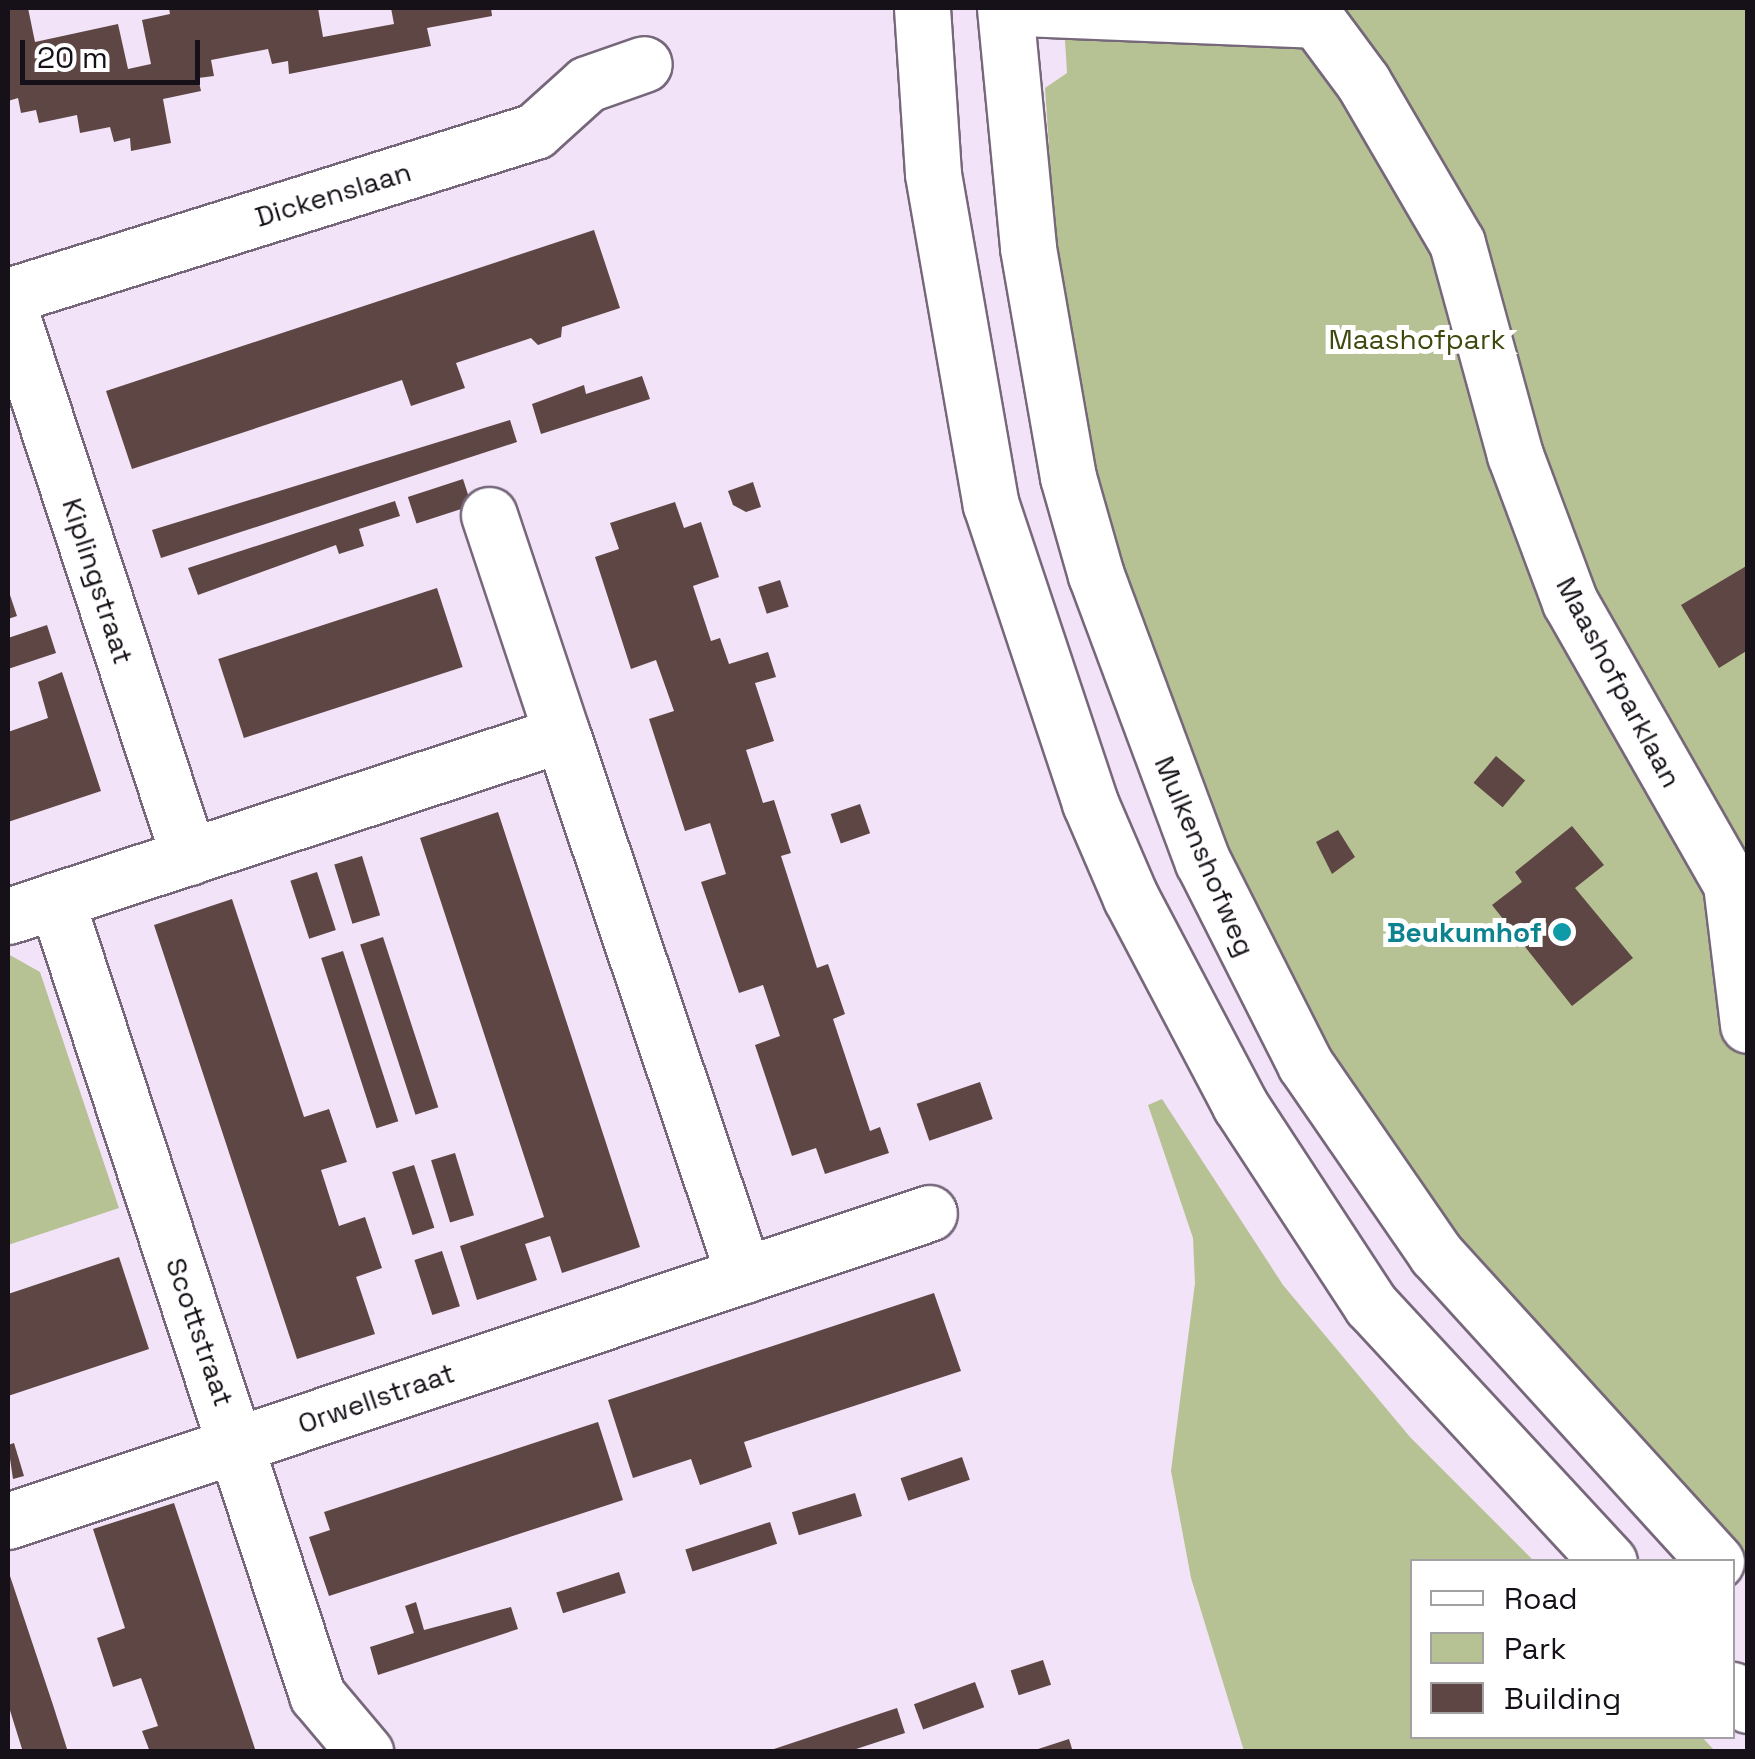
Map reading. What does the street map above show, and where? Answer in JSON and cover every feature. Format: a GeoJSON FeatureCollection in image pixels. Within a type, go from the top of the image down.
{"type":"FeatureCollection","features":[{"type":"Feature","properties":{"kind":"street"},"geometry":{"type":"LineString","coordinates":[[958,8],[922,8],[932,174],[991,505],[1090,802],[1131,898],[1240,1105],[1371,1305],[1606,1559]]}},
{"type":"Feature","properties":{"kind":"street","name":"Mulkenshofweg"},"geometry":{"type":"LineString","coordinates":[[1005,8],[1028,248],[1068,477],[1096,575],[1204,862],[1305,1064],[1436,1254],[1713,1559]]}},
{"type":"Feature","properties":{"kind":"street","name":"Maashofparklaan"},"geometry":{"type":"LineString","coordinates":[[1019,8],[1317,20],[1363,82],[1457,243],[1515,455],[1570,602],[1731,884],[1748,1025]]}},
{"type":"Feature","properties":{"kind":"street","name":"Dickenslaan"},"geometry":{"type":"LineString","coordinates":[[8,296],[535,131],[587,84],[644,64]]}},
{"type":"Feature","properties":{"kind":"street","name":"Kiplingstraat"},"geometry":{"type":"LineString","coordinates":[[8,305],[189,856]]}},
{"type":"Feature","properties":{"kind":"street"},"geometry":{"type":"LineString","coordinates":[[489,515],[744,1275]]}},
{"type":"Feature","properties":{"kind":"street"},"geometry":{"type":"LineString","coordinates":[[32,908],[562,734]]}},
{"type":"Feature","properties":{"kind":"street","name":"Scottstraat"},"geometry":{"type":"LineString","coordinates":[[32,908],[238,1445],[317,1695],[365,1752]]}},
{"type":"Feature","properties":{"kind":"street","name":"Orwellstraat"},"geometry":{"type":"LineString","coordinates":[[8,1522],[930,1213]]}},
{"type":"Feature","properties":{"kind":"green space","name":"Maashofpark"},"geometry":{"type":"Polygon","coordinates":[[[1063,8],[1747,8],[1747,1577],[1643,1447],[1411,1190],[1253,931],[1106,558],[1060,309],[1045,88],[1067,73],[1063,8]]]}},
{"type":"Feature","properties":{"kind":"green space"},"geometry":{"type":"Polygon","coordinates":[[[8,954],[40,972],[119,1208],[8,1245],[8,954]]]}},
{"type":"Feature","properties":{"kind":"green space"},"geometry":{"type":"Polygon","coordinates":[[[1162,1099],[1283,1285],[1410,1437],[1532,1559],[1410,1559],[1410,1739],[1704,1739],[1715,1751],[1244,1751],[1191,1578],[1171,1471],[1195,1283],[1193,1238],[1148,1105],[1162,1099]]]}},
{"type":"Feature","properties":{"kind":"building"},"geometry":{"type":"Polygon","coordinates":[[[8,8],[28,8],[35,42],[118,24],[128,69],[151,64],[142,20],[170,14],[169,8],[318,8],[323,37],[394,24],[391,8],[491,8],[492,16],[427,28],[431,46],[289,74],[288,61],[272,64],[268,49],[211,60],[214,76],[198,78],[201,91],[163,99],[171,143],[131,151],[130,138],[114,142],[110,127],[80,133],[77,115],[39,123],[36,110],[21,113],[18,98],[8,101],[8,8]]]}},
{"type":"Feature","properties":{"kind":"building"},"geometry":{"type":"Polygon","coordinates":[[[594,230],[620,308],[562,327],[561,337],[538,345],[531,338],[456,363],[465,388],[411,406],[402,380],[132,469],[106,391],[594,230]]]}},
{"type":"Feature","properties":{"kind":"building"},"geometry":{"type":"Polygon","coordinates":[[[642,376],[650,399],[541,434],[532,404],[584,385],[586,394],[642,376]]]}},
{"type":"Feature","properties":{"kind":"building"},"geometry":{"type":"Polygon","coordinates":[[[510,420],[517,442],[161,558],[152,530],[510,420]]]}},
{"type":"Feature","properties":{"kind":"building"},"geometry":{"type":"Polygon","coordinates":[[[463,479],[472,506],[416,524],[408,497],[463,479]]]}},
{"type":"Feature","properties":{"kind":"building"},"geometry":{"type":"Polygon","coordinates":[[[753,482],[761,507],[746,512],[733,505],[728,491],[753,482]]]}},
{"type":"Feature","properties":{"kind":"building"},"geometry":{"type":"Polygon","coordinates":[[[395,501],[400,516],[359,529],[364,546],[339,554],[336,545],[198,595],[188,568],[395,501]]]}},
{"type":"Feature","properties":{"kind":"building"},"geometry":{"type":"Polygon","coordinates":[[[675,502],[684,528],[701,522],[719,577],[693,586],[711,641],[720,638],[729,664],[768,652],[776,677],[755,683],[774,741],[746,750],[763,803],[774,800],[791,853],[781,856],[817,968],[828,964],[845,1014],[833,1019],[870,1131],[880,1127],[889,1153],[825,1174],[816,1148],[792,1156],[755,1045],[780,1036],[763,985],[739,993],[701,882],[726,874],[710,823],[685,831],[649,719],[674,711],[656,660],[631,669],[595,557],[619,549],[610,523],[675,502]]]}},
{"type":"Feature","properties":{"kind":"building"},"geometry":{"type":"Polygon","coordinates":[[[1748,565],[1748,650],[1719,668],[1681,605],[1748,565]]]}},
{"type":"Feature","properties":{"kind":"building"},"geometry":{"type":"Polygon","coordinates":[[[780,580],[789,607],[767,614],[758,587],[780,580]]]}},
{"type":"Feature","properties":{"kind":"building"},"geometry":{"type":"Polygon","coordinates":[[[437,588],[463,667],[244,738],[218,659],[437,588]]]}},
{"type":"Feature","properties":{"kind":"building"},"geometry":{"type":"Polygon","coordinates":[[[8,589],[17,616],[8,619],[8,589]]]}},
{"type":"Feature","properties":{"kind":"building"},"geometry":{"type":"Polygon","coordinates":[[[47,625],[56,653],[8,669],[8,638],[47,625]]]}},
{"type":"Feature","properties":{"kind":"building"},"geometry":{"type":"Polygon","coordinates":[[[62,672],[101,791],[8,822],[8,732],[48,718],[38,682],[62,672]]]}},
{"type":"Feature","properties":{"kind":"building"},"geometry":{"type":"Polygon","coordinates":[[[1496,756],[1525,780],[1503,807],[1474,783],[1496,756]]]}},
{"type":"Feature","properties":{"kind":"building"},"geometry":{"type":"Polygon","coordinates":[[[860,804],[870,833],[841,843],[831,814],[860,804]]]}},
{"type":"Feature","properties":{"kind":"building"},"geometry":{"type":"Polygon","coordinates":[[[498,812],[640,1247],[562,1273],[550,1236],[525,1244],[537,1280],[477,1300],[460,1246],[544,1217],[420,838],[498,812]]]}},
{"type":"Feature","properties":{"kind":"building","name":"Beukumhof"},"geometry":{"type":"Polygon","coordinates":[[[1572,826],[1604,865],[1575,888],[1633,958],[1572,1006],[1492,905],[1522,882],[1515,872],[1572,826]]]}},
{"type":"Feature","properties":{"kind":"building"},"geometry":{"type":"Polygon","coordinates":[[[1338,830],[1355,857],[1332,874],[1316,842],[1338,830]]]}},
{"type":"Feature","properties":{"kind":"building"},"geometry":{"type":"Polygon","coordinates":[[[362,856],[380,915],[352,924],[334,864],[362,856]]]}},
{"type":"Feature","properties":{"kind":"building"},"geometry":{"type":"Polygon","coordinates":[[[317,872],[336,930],[309,939],[290,881],[317,872]]]}},
{"type":"Feature","properties":{"kind":"building"},"geometry":{"type":"Polygon","coordinates":[[[232,899],[304,1117],[329,1109],[347,1162],[321,1170],[339,1226],[365,1217],[382,1268],[356,1277],[375,1334],[297,1359],[154,925],[232,899]]]}},
{"type":"Feature","properties":{"kind":"building"},"geometry":{"type":"Polygon","coordinates":[[[383,937],[438,1107],[415,1115],[360,944],[383,937]]]}},
{"type":"Feature","properties":{"kind":"building"},"geometry":{"type":"Polygon","coordinates":[[[343,951],[398,1121],[376,1128],[321,958],[343,951]]]}},
{"type":"Feature","properties":{"kind":"building"},"geometry":{"type":"Polygon","coordinates":[[[980,1082],[993,1119],[929,1141],[917,1104],[980,1082]]]}},
{"type":"Feature","properties":{"kind":"building"},"geometry":{"type":"Polygon","coordinates":[[[455,1153],[474,1215],[450,1222],[431,1160],[455,1153]]]}},
{"type":"Feature","properties":{"kind":"building"},"geometry":{"type":"Polygon","coordinates":[[[414,1165],[434,1228],[413,1235],[392,1172],[414,1165]]]}},
{"type":"Feature","properties":{"kind":"building"},"geometry":{"type":"Polygon","coordinates":[[[442,1251],[460,1306],[432,1315],[414,1260],[442,1251]]]}},
{"type":"Feature","properties":{"kind":"building"},"geometry":{"type":"Polygon","coordinates":[[[119,1257],[149,1349],[8,1396],[8,1294],[119,1257]]]}},
{"type":"Feature","properties":{"kind":"building"},"geometry":{"type":"Polygon","coordinates":[[[934,1293],[961,1371],[744,1442],[752,1467],[700,1485],[691,1459],[633,1478],[608,1400],[934,1293]]]}},
{"type":"Feature","properties":{"kind":"building"},"geometry":{"type":"Polygon","coordinates":[[[598,1422],[623,1500],[329,1596],[309,1537],[330,1530],[324,1512],[598,1422]]]}},
{"type":"Feature","properties":{"kind":"building"},"geometry":{"type":"Polygon","coordinates":[[[14,1443],[24,1476],[13,1479],[8,1445],[14,1443]]]}},
{"type":"Feature","properties":{"kind":"building"},"geometry":{"type":"Polygon","coordinates":[[[962,1457],[970,1480],[908,1501],[901,1478],[962,1457]]]}},
{"type":"Feature","properties":{"kind":"building"},"geometry":{"type":"Polygon","coordinates":[[[855,1493],[862,1516],[799,1535],[792,1512],[855,1493]]]}},
{"type":"Feature","properties":{"kind":"building"},"geometry":{"type":"Polygon","coordinates":[[[174,1503],[256,1752],[150,1752],[142,1731],[158,1726],[141,1678],[113,1687],[97,1638],[125,1628],[93,1529],[174,1503]]]}},
{"type":"Feature","properties":{"kind":"building"},"geometry":{"type":"Polygon","coordinates":[[[770,1522],[777,1544],[692,1571],[685,1550],[770,1522]]]}},
{"type":"Feature","properties":{"kind":"building"},"geometry":{"type":"Polygon","coordinates":[[[8,1570],[68,1752],[23,1752],[8,1704],[8,1570]]]}},
{"type":"Feature","properties":{"kind":"building"},"geometry":{"type":"Polygon","coordinates":[[[619,1572],[626,1593],[563,1613],[556,1592],[619,1572]]]}},
{"type":"Feature","properties":{"kind":"building"},"geometry":{"type":"Polygon","coordinates":[[[416,1602],[424,1630],[511,1607],[518,1629],[378,1675],[370,1647],[414,1633],[405,1606],[416,1602]]]}},
{"type":"Feature","properties":{"kind":"building"},"geometry":{"type":"Polygon","coordinates":[[[1043,1660],[1051,1685],[1019,1695],[1011,1671],[1043,1660]]]}},
{"type":"Feature","properties":{"kind":"building"},"geometry":{"type":"Polygon","coordinates":[[[975,1682],[984,1707],[923,1730],[914,1704],[975,1682]]]}},
{"type":"Feature","properties":{"kind":"building"},"geometry":{"type":"Polygon","coordinates":[[[897,1708],[905,1733],[847,1752],[765,1752],[897,1708]]]}},
{"type":"Feature","properties":{"kind":"building"},"geometry":{"type":"Polygon","coordinates":[[[1069,1739],[1073,1752],[1032,1752],[1032,1751],[1069,1739]]]}},
{"type":"Feature","properties":{"kind":"place","name":"Beukumhof"},"geometry":{"type":"Point","coordinates":[1562,932]}}]}
